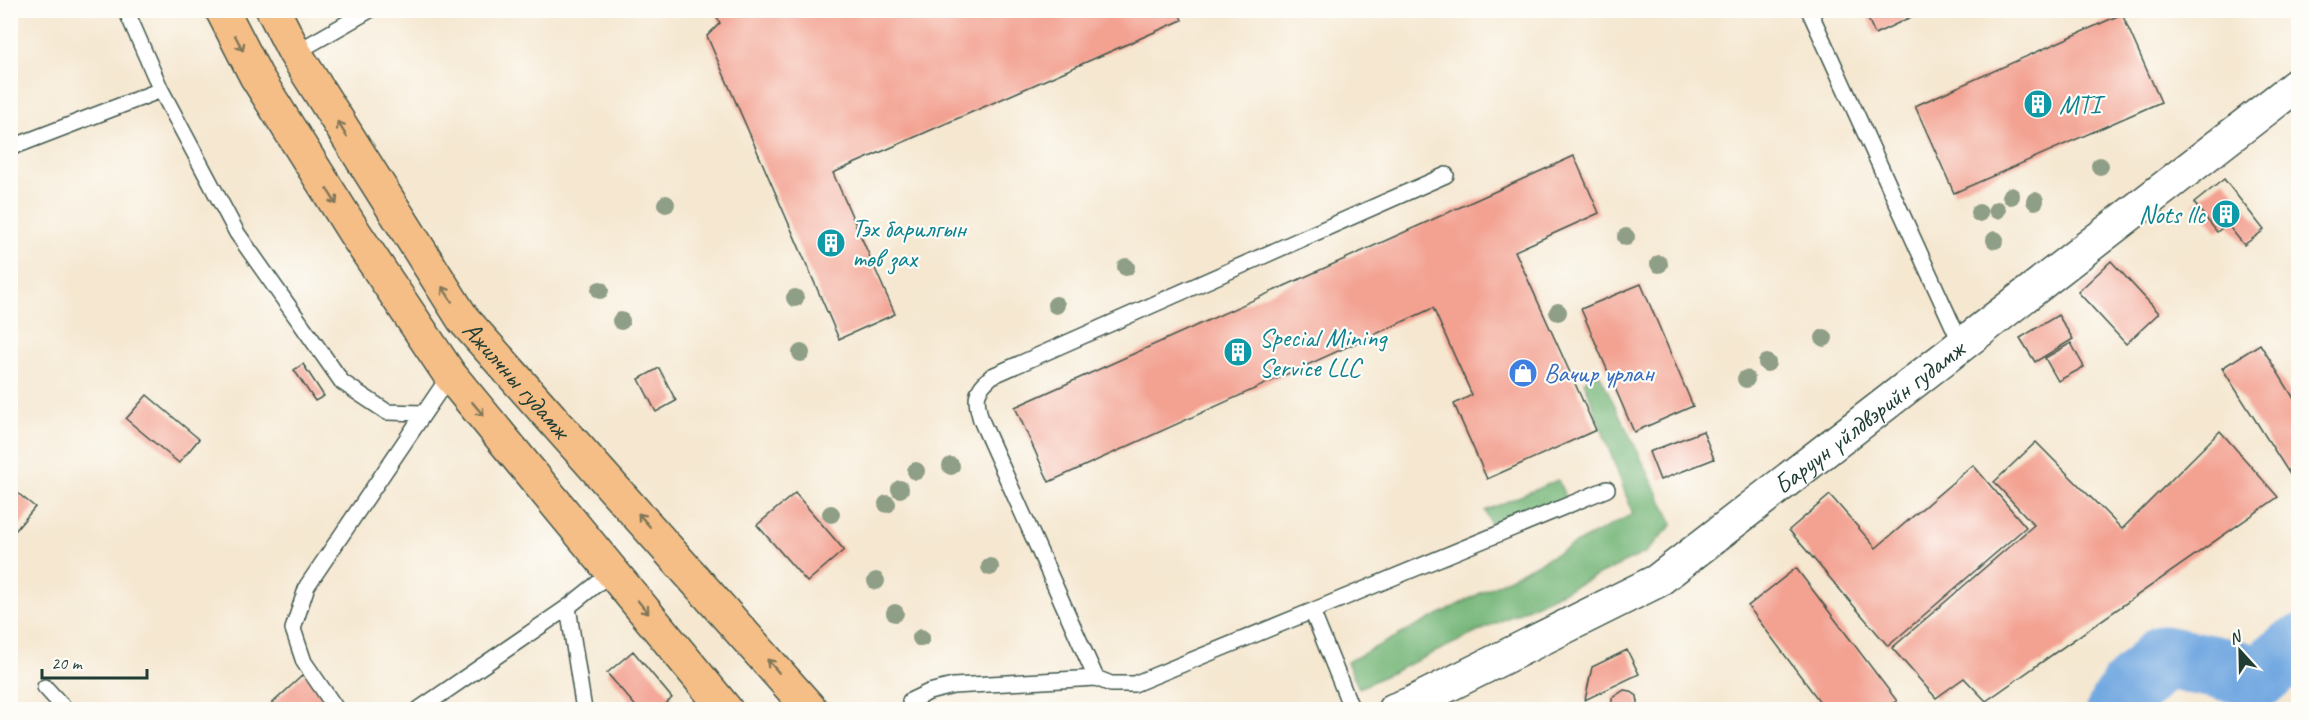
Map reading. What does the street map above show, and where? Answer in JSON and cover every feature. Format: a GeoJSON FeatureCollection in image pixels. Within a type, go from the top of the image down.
{"type":"FeatureCollection","features":[{"type":"Feature","properties":{"kind":"main road","name":"Ажилчны гудамж"},"geometry":{"type":"LineString","coordinates":[[222,10],[256,76],[356,235],[450,375],[726,710]]}},
{"type":"Feature","properties":{"kind":"main road","name":"Ажилчны гудамж"},"geometry":{"type":"LineString","coordinates":[[273,10],[295,53],[463,319],[811,710]]}},
{"type":"Feature","properties":{"kind":"main road"},"geometry":{"type":"LineString","coordinates":[[256,76],[295,53]]}},
{"type":"Feature","properties":{"kind":"street","name":"Баруун үйлдвэрийн гудамж"},"geometry":{"type":"LineString","coordinates":[[1402,708],[1657,581],[2298,84]]}},
{"type":"Feature","properties":{"kind":"lane"},"geometry":{"type":"LineString","coordinates":[[126,10],[161,90],[237,233],[342,382],[387,412],[424,413]]}},
{"type":"Feature","properties":{"kind":"lane"},"geometry":{"type":"LineString","coordinates":[[1809,10],[1962,346]]}},
{"type":"Feature","properties":{"kind":"lane"},"geometry":{"type":"LineString","coordinates":[[295,53],[365,12]]}},
{"type":"Feature","properties":{"kind":"lane"},"geometry":{"type":"LineString","coordinates":[[10,148],[161,90]]}},
{"type":"Feature","properties":{"kind":"lane"},"geometry":{"type":"LineString","coordinates":[[1096,678],[981,420],[977,405],[979,387],[992,376],[1446,176]]}},
{"type":"Feature","properties":{"kind":"lane"},"geometry":{"type":"LineString","coordinates":[[338,710],[304,662],[293,629],[307,586],[450,375]]}},
{"type":"Feature","properties":{"kind":"lane"},"geometry":{"type":"LineString","coordinates":[[910,701],[929,692],[953,686],[1096,678],[1111,684],[1134,684],[1607,489]]}},
{"type":"Feature","properties":{"kind":"lane"},"geometry":{"type":"LineString","coordinates":[[418,710],[568,607],[613,571]]}},
{"type":"Feature","properties":{"kind":"lane"},"geometry":{"type":"LineString","coordinates":[[568,607],[584,710]]}},
{"type":"Feature","properties":{"kind":"lane"},"geometry":{"type":"LineString","coordinates":[[1312,611],[1352,710]]}},
{"type":"Feature","properties":{"kind":"lane"},"geometry":{"type":"LineString","coordinates":[[45,687],[66,710]]}},
{"type":"Feature","properties":{"kind":"green space"},"geometry":{"type":"Polygon","coordinates":[[[1599,373],[1673,524],[1645,553],[1359,688],[1347,662],[1633,514],[1584,381],[1599,373]]]}},
{"type":"Feature","properties":{"kind":"green space"},"geometry":{"type":"Polygon","coordinates":[[[1558,480],[1568,503],[1495,533],[1485,511],[1558,480]]]}},
{"type":"Feature","properties":{"kind":"building","name":"Тэх барилгын төв зах"},"geometry":{"type":"Polygon","coordinates":[[[714,10],[1178,10],[1182,20],[833,173],[895,314],[839,339],[707,36],[720,23],[714,10]]]}},
{"type":"Feature","properties":{"kind":"building"},"geometry":{"type":"Polygon","coordinates":[[[1864,10],[1926,10],[1875,34],[1864,10]]]}},
{"type":"Feature","properties":{"kind":"building","name":"MTI"},"geometry":{"type":"Polygon","coordinates":[[[2122,14],[2161,102],[1954,193],[1915,106],[2122,14]]]}},
{"type":"Feature","properties":{"kind":"building","name":"Special Mining Service LLC"},"geometry":{"type":"Polygon","coordinates":[[[1574,156],[1599,213],[1515,251],[1596,430],[1487,479],[1454,404],[1472,395],[1433,308],[1049,482],[1015,407],[1574,156]]]}},
{"type":"Feature","properties":{"kind":"building","name":"Nots llc"},"geometry":{"type":"Polygon","coordinates":[[[2224,179],[2264,230],[2244,245],[2227,224],[2217,232],[2194,203],[2224,179]]]}},
{"type":"Feature","properties":{"kind":"building"},"geometry":{"type":"Polygon","coordinates":[[[2111,261],[2159,313],[2126,344],[2078,292],[2111,261]]]}},
{"type":"Feature","properties":{"kind":"building"},"geometry":{"type":"Polygon","coordinates":[[[1641,284],[1693,406],[1634,432],[1581,309],[1641,284]]]}},
{"type":"Feature","properties":{"kind":"building"},"geometry":{"type":"Polygon","coordinates":[[[2058,315],[2073,339],[2035,362],[2020,338],[2058,315]]]}},
{"type":"Feature","properties":{"kind":"building"},"geometry":{"type":"Polygon","coordinates":[[[2071,343],[2084,367],[2058,381],[2045,358],[2071,343]]]}},
{"type":"Feature","properties":{"kind":"building"},"geometry":{"type":"Polygon","coordinates":[[[2260,344],[2298,405],[2298,478],[2294,481],[2222,368],[2260,344]]]}},
{"type":"Feature","properties":{"kind":"building"},"geometry":{"type":"Polygon","coordinates":[[[303,364],[324,396],[315,401],[294,370],[303,364]]]}},
{"type":"Feature","properties":{"kind":"building"},"geometry":{"type":"Polygon","coordinates":[[[659,368],[676,401],[656,412],[639,379],[659,368]]]}},
{"type":"Feature","properties":{"kind":"building"},"geometry":{"type":"Polygon","coordinates":[[[147,395],[199,439],[179,463],[126,419],[147,395]]]}},
{"type":"Feature","properties":{"kind":"building"},"geometry":{"type":"Polygon","coordinates":[[[1703,431],[1714,459],[1660,480],[1649,452],[1703,431]]]}},
{"type":"Feature","properties":{"kind":"building"},"geometry":{"type":"Polygon","coordinates":[[[2220,431],[2278,497],[1986,701],[1964,678],[1936,698],[1892,648],[2034,525],[1994,482],[2036,442],[2122,529],[2220,431]]]}},
{"type":"Feature","properties":{"kind":"building"},"geometry":{"type":"Polygon","coordinates":[[[1973,465],[2026,527],[1888,646],[1789,530],[1830,495],[1876,548],[1973,465]]]}},
{"type":"Feature","properties":{"kind":"building"},"geometry":{"type":"Polygon","coordinates":[[[10,487],[35,507],[10,537],[10,487]]]}},
{"type":"Feature","properties":{"kind":"building"},"geometry":{"type":"Polygon","coordinates":[[[795,493],[844,550],[807,582],[757,525],[795,493]]]}},
{"type":"Feature","properties":{"kind":"building"},"geometry":{"type":"Polygon","coordinates":[[[1796,568],[1897,701],[1885,710],[1826,710],[1748,606],[1796,568]]]}},
{"type":"Feature","properties":{"kind":"building"},"geometry":{"type":"Polygon","coordinates":[[[1627,650],[1639,674],[1585,700],[1592,667],[1627,650]]]}},
{"type":"Feature","properties":{"kind":"building"},"geometry":{"type":"Polygon","coordinates":[[[633,651],[672,698],[659,710],[639,710],[607,673],[633,651]]]}},
{"type":"Feature","properties":{"kind":"building"},"geometry":{"type":"Polygon","coordinates":[[[305,673],[331,702],[322,710],[265,710],[305,673]]]}},
{"type":"Feature","properties":{"kind":"building"},"geometry":{"type":"Polygon","coordinates":[[[1624,690],[1637,696],[1639,710],[1612,710],[1612,698],[1624,690]]]}},
{"type":"Feature","properties":{"kind":"waterway"},"geometry":{"type":"LineString","coordinates":[[2118,710],[2130,690],[2163,657],[2260,676],[2298,647]]}},
{"type":"Feature","properties":{"kind":"place","name":"MTI"},"geometry":{"type":"Point","coordinates":[2038,104]}},
{"type":"Feature","properties":{"kind":"place","name":"Nots llc"},"geometry":{"type":"Point","coordinates":[2226,214]}},
{"type":"Feature","properties":{"kind":"place","name":"Тэх барилгын төв зах"},"geometry":{"type":"Point","coordinates":[831,243]}},
{"type":"Feature","properties":{"kind":"place","name":"Special Mining Service LLC"},"geometry":{"type":"Point","coordinates":[1238,352]}},
{"type":"Feature","properties":{"kind":"place","name":"Вачир урлан"},"geometry":{"type":"Point","coordinates":[1523,373]}}]}
